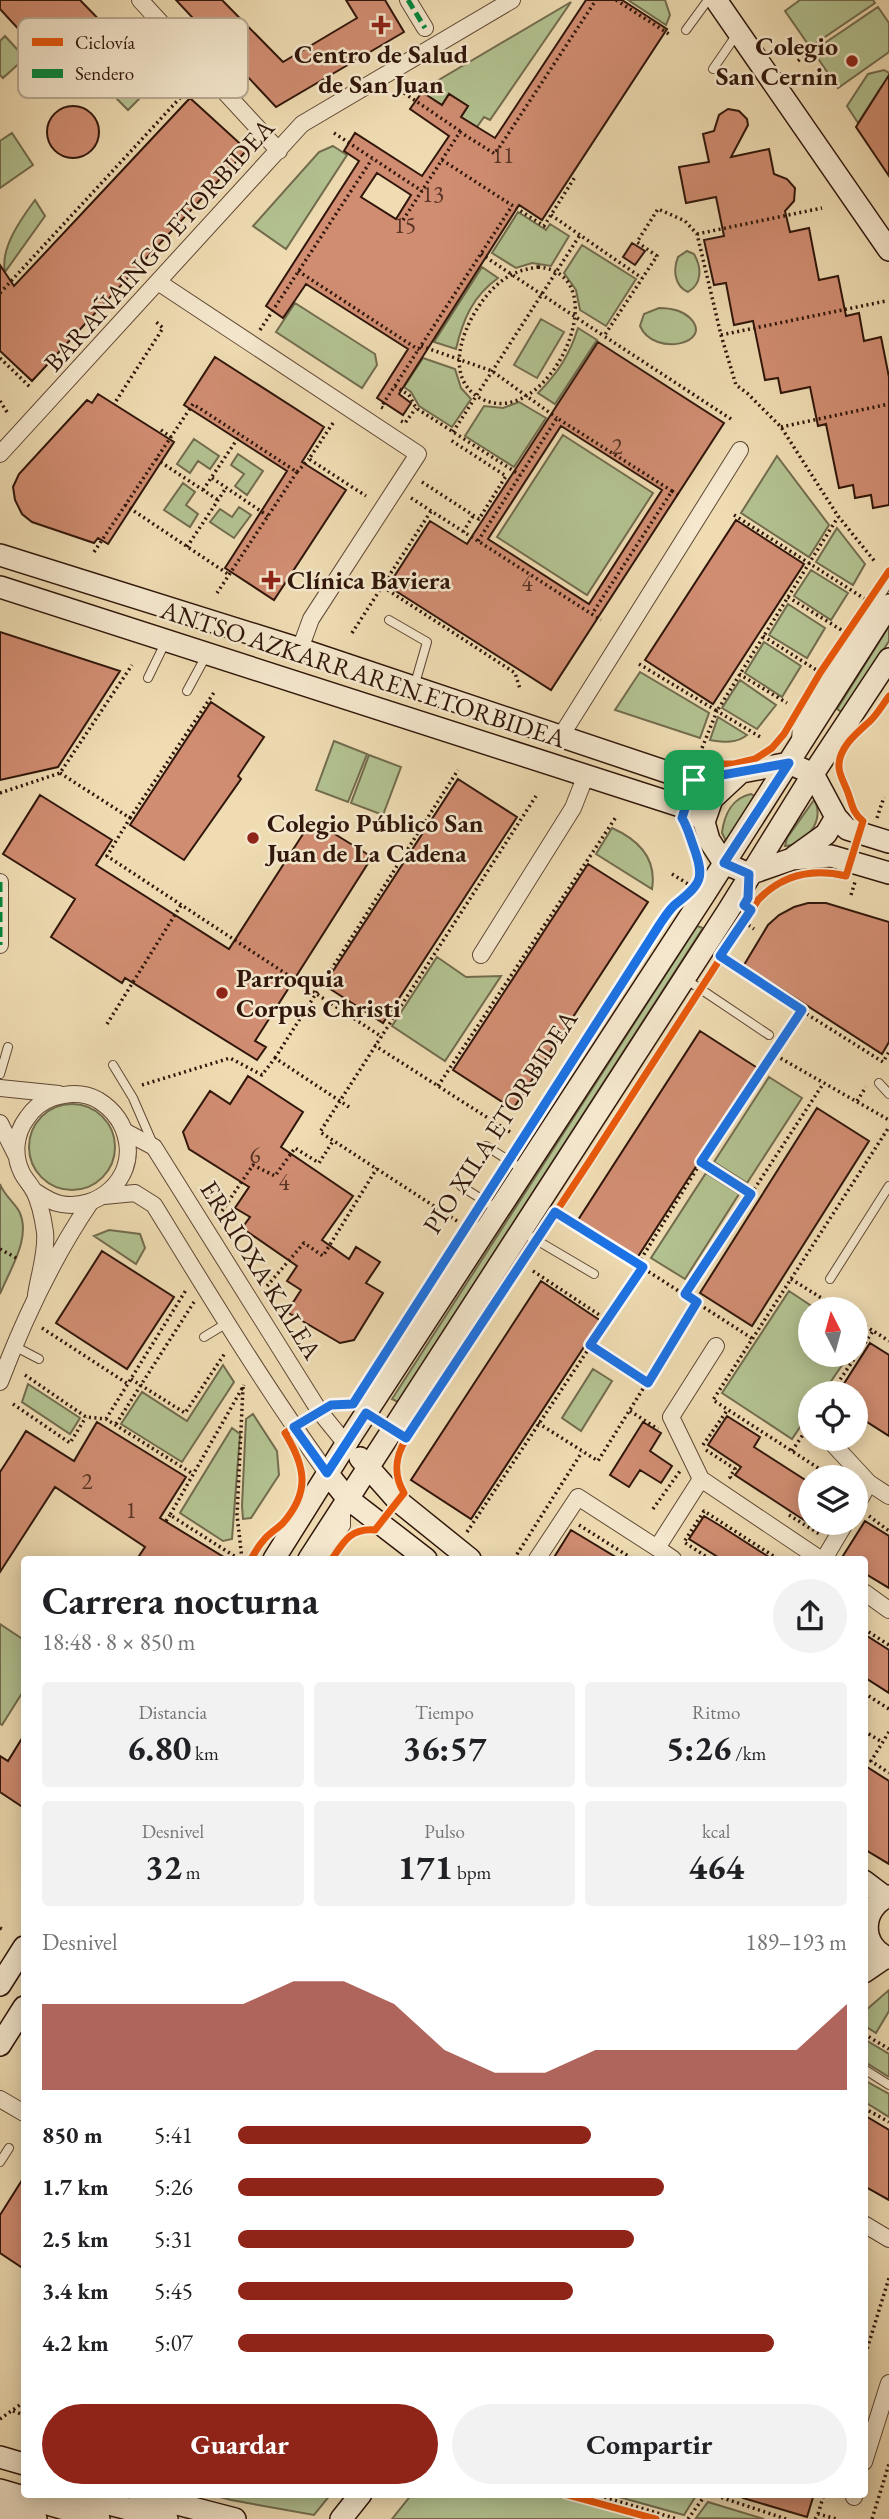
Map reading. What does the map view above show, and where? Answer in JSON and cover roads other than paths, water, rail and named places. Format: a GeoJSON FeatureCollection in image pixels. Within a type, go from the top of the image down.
{"type":"FeatureCollection","features":[{"type":"Feature","properties":{"kind":"main road"},"geometry":{"type":"LineString","coordinates":[[716,0],[889,250]]}},
{"type":"Feature","properties":{"kind":"main road","name":"ANTSO AZKARRAREN ETORBIDEA"},"geometry":{"type":"LineString","coordinates":[[0,555],[300,649],[694,780],[740,773],[792,758]]}},
{"type":"Feature","properties":{"kind":"main road","name":"ANTSO AZKARRAREN ETORBIDEA"},"geometry":{"type":"LineString","coordinates":[[0,587],[693,810],[704,822]]}},
{"type":"Feature","properties":{"kind":"main road","name":"PIO XII.A ETORBIDEA"},"geometry":{"type":"LineString","coordinates":[[276,1556],[327,1473],[792,758],[878,599]]}},
{"type":"Feature","properties":{"kind":"main road"},"geometry":{"type":"LineString","coordinates":[[311,1556],[368,1466],[530,1236],[667,1005],[692,984],[749,874],[889,659]]}},
{"type":"Feature","properties":{"kind":"main road"},"geometry":{"type":"LineString","coordinates":[[792,758],[813,774],[836,817],[848,829],[889,842]]}},
{"type":"Feature","properties":{"kind":"main road"},"geometry":{"type":"LineString","coordinates":[[740,773],[712,799],[704,822],[709,840],[724,863],[749,874],[792,859],[831,856],[889,873]]}},
{"type":"Feature","properties":{"kind":"main road"},"geometry":{"type":"LineString","coordinates":[[792,859],[826,834],[836,817]]}},
{"type":"Feature","properties":{"kind":"main road"},"geometry":{"type":"LineString","coordinates":[[350,1438],[368,1466],[398,1501],[466,1556]]}},
{"type":"Feature","properties":{"kind":"main road"},"geometry":{"type":"LineString","coordinates":[[327,1473],[347,1497],[422,1556]]}},
{"type":"Feature","properties":{"kind":"main road"},"geometry":{"type":"LineString","coordinates":[[868,1884],[887,1897],[869,1913],[868,1918]]}},
{"type":"Feature","properties":{"kind":"main road"},"geometry":{"type":"LineString","coordinates":[[868,1934],[875,1950],[888,1957],[868,1970]]}},
{"type":"Feature","properties":{"kind":"main road"},"geometry":{"type":"LineString","coordinates":[[0,1985],[9,1935]]}},
{"type":"Feature","properties":{"kind":"main road"},"geometry":{"type":"LineString","coordinates":[[0,2045],[21,2012]]}},
{"type":"Feature","properties":{"kind":"main road"},"geometry":{"type":"LineString","coordinates":[[0,2457],[21,2462]]}},
{"type":"Feature","properties":{"kind":"main road"},"geometry":{"type":"LineString","coordinates":[[0,2476],[21,2481]]}},
{"type":"Feature","properties":{"kind":"main road"},"geometry":{"type":"LineString","coordinates":[[0,2490],[21,2496]]}},
{"type":"Feature","properties":{"kind":"main road"},"geometry":{"type":"LineString","coordinates":[[27,2498],[99,2519]]}},
{"type":"Feature","properties":{"kind":"main road"},"geometry":{"type":"LineString","coordinates":[[86,2498],[167,2519]]}},
{"type":"Feature","properties":{"kind":"main road"},"geometry":{"type":"LineString","coordinates":[[152,2498],[235,2519]]}},
{"type":"Feature","properties":{"kind":"main road"},"geometry":{"type":"LineString","coordinates":[[341,2519],[358,2498]]}},
{"type":"Feature","properties":{"kind":"main road"},"geometry":{"type":"LineString","coordinates":[[0,2509],[36,2519]]}},
{"type":"Feature","properties":{"kind":"street"},"geometry":{"type":"LineString","coordinates":[[140,0],[157,18]]}},
{"type":"Feature","properties":{"kind":"street"},"geometry":{"type":"LineString","coordinates":[[408,0],[425,28]]}},
{"type":"Feature","properties":{"kind":"street","name":"BARAÑAINGO ETORBIDEA"},"geometry":{"type":"LineString","coordinates":[[0,454],[302,124],[512,0]]}},
{"type":"Feature","properties":{"kind":"street"},"geometry":{"type":"LineString","coordinates":[[230,98],[279,151]]}},
{"type":"Feature","properties":{"kind":"street"},"geometry":{"type":"LineString","coordinates":[[158,282],[418,454],[311,620],[300,649]]}},
{"type":"Feature","properties":{"kind":"street","name":"ANTSO AZKARRAREN ETORBIDEA"},"geometry":{"type":"LineString","coordinates":[[561,736],[740,450]]}},
{"type":"Feature","properties":{"kind":"street"},"geometry":{"type":"LineString","coordinates":[[481,955],[573,808],[586,775]]}},
{"type":"Feature","properties":{"kind":"street"},"geometry":{"type":"LineString","coordinates":[[0,882],[0,945]]}},
{"type":"Feature","properties":{"kind":"street"},"geometry":{"type":"LineString","coordinates":[[0,1088],[61,1095],[78,1094],[100,1101],[118,1117],[129,1149],[126,1167],[117,1183],[97,1199],[61,1247],[36,1295],[0,1382]]}},
{"type":"Feature","properties":{"kind":"street"},"geometry":{"type":"LineString","coordinates":[[16,1156],[17,1140],[32,1110],[46,1100],[61,1095]]}},
{"type":"Feature","properties":{"kind":"street"},"geometry":{"type":"LineString","coordinates":[[0,1123],[22,1174],[33,1190],[43,1218],[46,1239],[36,1295]]}},
{"type":"Feature","properties":{"kind":"street"},"geometry":{"type":"LineString","coordinates":[[125,1132],[154,1147]]}},
{"type":"Feature","properties":{"kind":"street","name":"ERRIOXA KALEA"},"geometry":{"type":"LineString","coordinates":[[154,1147],[320,1412],[350,1438]]}},
{"type":"Feature","properties":{"kind":"street"},"geometry":{"type":"LineString","coordinates":[[33,1190],[45,1199],[60,1204],[75,1205],[135,1193],[155,1205],[227,1323],[327,1473]]}},
{"type":"Feature","properties":{"kind":"street"},"geometry":{"type":"LineString","coordinates":[[716,1346],[671,1417],[701,1479],[817,1556]]}},
{"type":"Feature","properties":{"kind":"street"},"geometry":{"type":"LineString","coordinates":[[839,1451],[869,1483],[889,1496]]}},
{"type":"Feature","properties":{"kind":"street"},"geometry":{"type":"LineString","coordinates":[[657,1548],[701,1479]]}},
{"type":"Feature","properties":{"kind":"street"},"geometry":{"type":"LineString","coordinates":[[539,1556],[578,1497],[669,1556]]}},
{"type":"Feature","properties":{"kind":"street"},"geometry":{"type":"LineString","coordinates":[[824,1556],[838,1535]]}},
{"type":"Feature","properties":{"kind":"street"},"geometry":{"type":"LineString","coordinates":[[868,1595],[889,1610]]}},
{"type":"Feature","properties":{"kind":"street"},"geometry":{"type":"LineString","coordinates":[[0,2099],[21,2111]]}},
{"type":"Feature","properties":{"kind":"street"},"geometry":{"type":"LineString","coordinates":[[868,2226],[889,2239]]}},
{"type":"Feature","properties":{"kind":"street"},"geometry":{"type":"LineString","coordinates":[[868,2449],[889,2383]]}},
{"type":"Feature","properties":{"kind":"lane"},"geometry":{"type":"LineString","coordinates":[[686,30],[708,0]]}},
{"type":"Feature","properties":{"kind":"lane"},"geometry":{"type":"LineString","coordinates":[[713,69],[738,33]]}},
{"type":"Feature","properties":{"kind":"lane","name":"PIO XII.A ETORBIDEA"},"geometry":{"type":"LineString","coordinates":[[792,758],[797,725],[889,582]]}},
{"type":"Feature","properties":{"kind":"lane"},"geometry":{"type":"LineString","coordinates":[[388,620],[427,642],[414,687]]}},
{"type":"Feature","properties":{"kind":"lane"},"geometry":{"type":"LineString","coordinates":[[148,678],[166,641]]}},
{"type":"Feature","properties":{"kind":"lane"},"geometry":{"type":"LineString","coordinates":[[187,691],[207,654]]}},
{"type":"Feature","properties":{"kind":"lane"},"geometry":{"type":"LineString","coordinates":[[749,874],[747,907],[692,984],[769,1035]]}},
{"type":"Feature","properties":{"kind":"lane"},"geometry":{"type":"LineString","coordinates":[[0,1074],[8,1047]]}},
{"type":"Feature","properties":{"kind":"lane"},"geometry":{"type":"LineString","coordinates":[[113,1065],[133,1098],[154,1147]]}},
{"type":"Feature","properties":{"kind":"lane"},"geometry":{"type":"LineString","coordinates":[[879,1083],[889,1094]]}},
{"type":"Feature","properties":{"kind":"lane"},"geometry":{"type":"LineString","coordinates":[[486,1146],[525,1170]]}},
{"type":"Feature","properties":{"kind":"lane"},"geometry":{"type":"LineString","coordinates":[[461,1186],[496,1214]]}},
{"type":"Feature","properties":{"kind":"lane"},"geometry":{"type":"LineString","coordinates":[[830,1279],[889,1186]]}},
{"type":"Feature","properties":{"kind":"lane"},"geometry":{"type":"LineString","coordinates":[[530,1236],[594,1274]]}},
{"type":"Feature","properties":{"kind":"lane"},"geometry":{"type":"LineString","coordinates":[[204,1336],[227,1323]]}},
{"type":"Feature","properties":{"kind":"lane"},"geometry":{"type":"LineString","coordinates":[[14,1346],[39,1359]]}},
{"type":"Feature","properties":{"kind":"lane"},"geometry":{"type":"LineString","coordinates":[[346,1526],[347,1497]]}},
{"type":"Feature","properties":{"kind":"lane"},"geometry":{"type":"LineString","coordinates":[[326,1556],[346,1526],[357,1517],[369,1515]]}},
{"type":"Feature","properties":{"kind":"lane"},"geometry":{"type":"LineString","coordinates":[[868,2072],[889,2085]]}},
{"type":"Feature","properties":{"kind":"lane"},"geometry":{"type":"LineString","coordinates":[[0,2162],[9,2148]]}},
{"type":"Feature","properties":{"kind":"place","name":"Centro de Salud de San Juan"},"geometry":{"type":"Point","coordinates":[381,25]}},
{"type":"Feature","properties":{"kind":"place","name":"Colegio San Cernin"},"geometry":{"type":"Point","coordinates":[852,61]}},
{"type":"Feature","properties":{"kind":"place","name":"Clínica Baviera"},"geometry":{"type":"Point","coordinates":[271,580]}},
{"type":"Feature","properties":{"kind":"place","name":"Colegio Público San Juan de La Cadena"},"geometry":{"type":"Point","coordinates":[253,838]}},
{"type":"Feature","properties":{"kind":"place","name":"Parroquia Corpus Christi"},"geometry":{"type":"Point","coordinates":[222,993]}}]}
